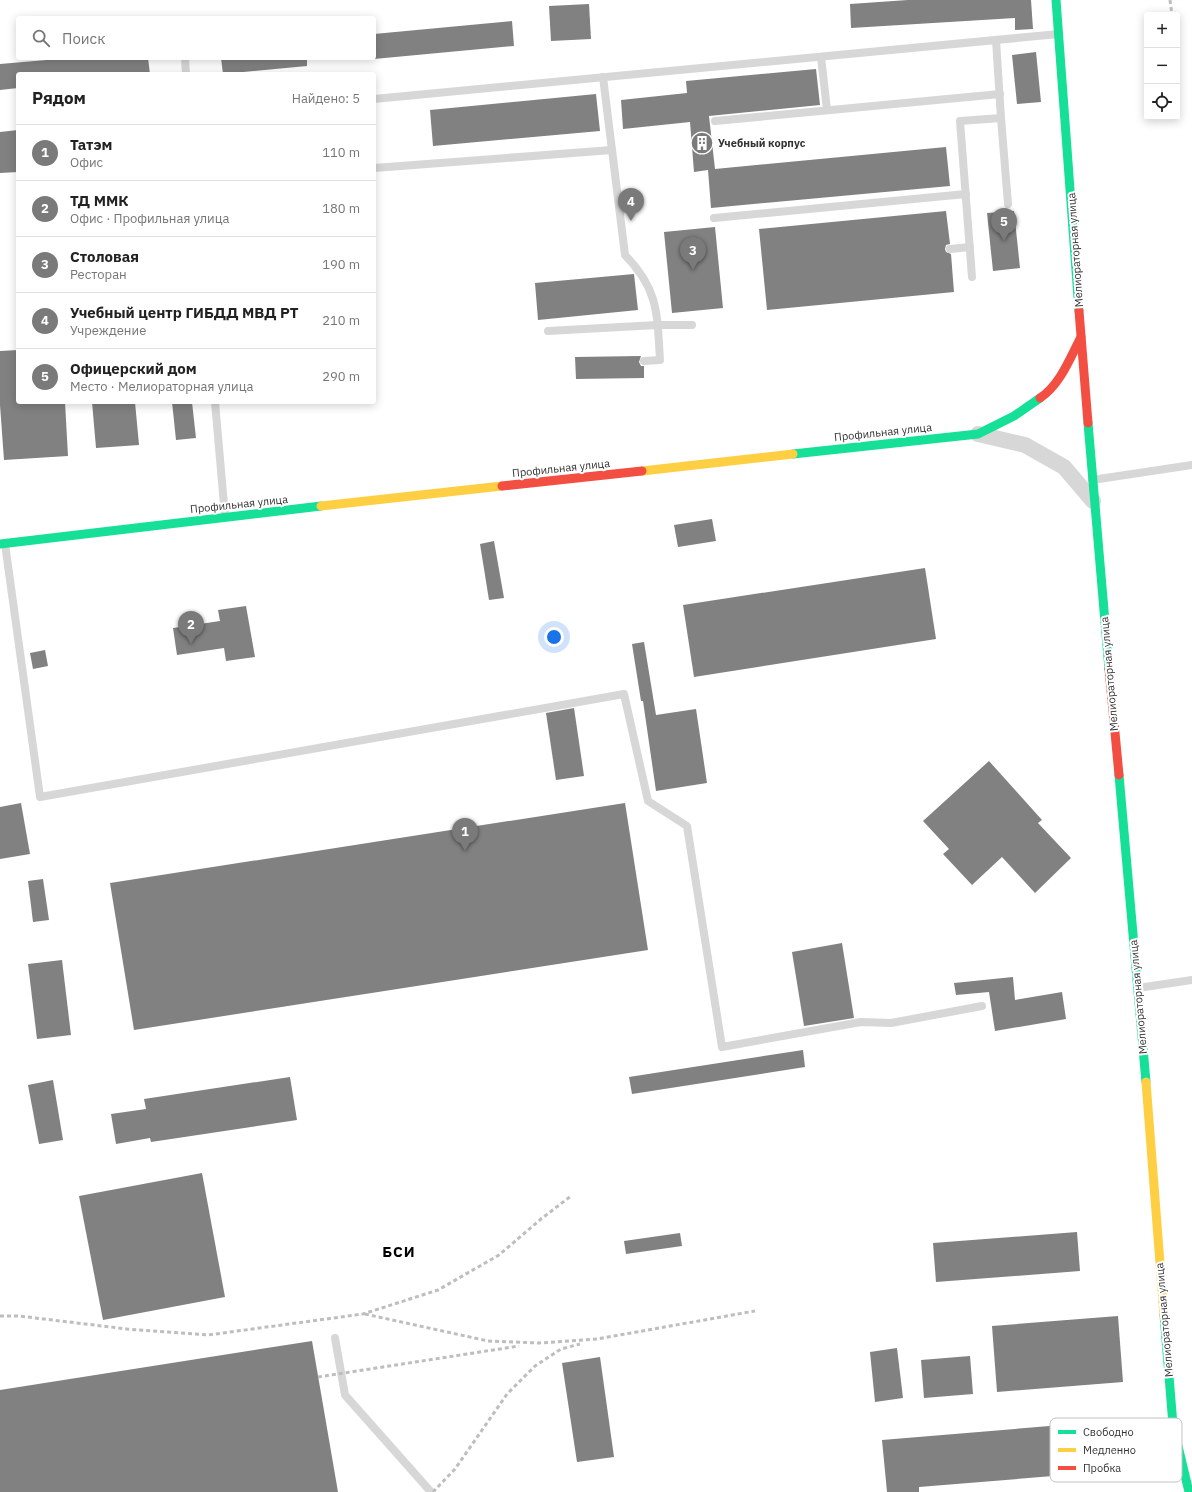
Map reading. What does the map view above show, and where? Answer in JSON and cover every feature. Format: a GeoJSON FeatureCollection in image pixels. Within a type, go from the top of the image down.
{"type":"FeatureCollection","features":[{"type":"Feature","properties":{"kind":"street","name":"Мелиораторная улица"},"geometry":{"type":"LineString","coordinates":[[1056,0],[1093,501],[1138,988],[1172,1418]]}},
{"type":"Feature","properties":{"kind":"street","name":"Профильная улица"},"geometry":{"type":"LineString","coordinates":[[2,544],[225,517],[978,434],[1014,416],[1046,394],[1064,370],[1081,336]]}},
{"type":"Feature","properties":{"kind":"street"},"geometry":{"type":"LineString","coordinates":[[978,434],[1025,445],[1064,467],[1093,501]]}},
{"type":"Feature","properties":{"kind":"street","name":"Мелиораторная улица"},"geometry":{"type":"LineString","coordinates":[[1182,1463],[1189,1492]]}},
{"type":"Feature","properties":{"kind":"lane"},"geometry":{"type":"LineString","coordinates":[[376,99],[1059,34]]}},
{"type":"Feature","properties":{"kind":"lane"},"geometry":{"type":"LineString","coordinates":[[996,40],[1008,204]]}},
{"type":"Feature","properties":{"kind":"lane"},"geometry":{"type":"LineString","coordinates":[[821,57],[827,110]]}},
{"type":"Feature","properties":{"kind":"lane"},"geometry":{"type":"LineString","coordinates":[[185,60],[186,72]]}},
{"type":"Feature","properties":{"kind":"lane"},"geometry":{"type":"LineString","coordinates":[[603,77],[625,254],[635,265],[654,300],[660,360],[644,361]]}},
{"type":"Feature","properties":{"kind":"lane"},"geometry":{"type":"LineString","coordinates":[[715,121],[1000,94]]}},
{"type":"Feature","properties":{"kind":"lane"},"geometry":{"type":"LineString","coordinates":[[972,277],[960,121],[1001,118]]}},
{"type":"Feature","properties":{"kind":"lane"},"geometry":{"type":"LineString","coordinates":[[376,168],[612,150]]}},
{"type":"Feature","properties":{"kind":"lane"},"geometry":{"type":"LineString","coordinates":[[714,218],[966,194]]}},
{"type":"Feature","properties":{"kind":"lane"},"geometry":{"type":"LineString","coordinates":[[950,249],[970,247]]}},
{"type":"Feature","properties":{"kind":"lane"},"geometry":{"type":"LineString","coordinates":[[548,331],[657,325],[692,325]]}},
{"type":"Feature","properties":{"kind":"lane"},"geometry":{"type":"LineString","coordinates":[[215,404],[225,517]]}},
{"type":"Feature","properties":{"kind":"lane"},"geometry":{"type":"LineString","coordinates":[[1092,480],[1192,466]]}},
{"type":"Feature","properties":{"kind":"lane"},"geometry":{"type":"LineString","coordinates":[[2,544],[40,797],[624,694],[648,802],[687,826],[722,1047],[861,1022],[891,1023],[982,1006]]}},
{"type":"Feature","properties":{"kind":"lane"},"geometry":{"type":"LineString","coordinates":[[1138,988],[1192,980]]}},
{"type":"Feature","properties":{"kind":"lane"},"geometry":{"type":"LineString","coordinates":[[335,1338],[345,1395],[431,1492]]}},
{"type":"Feature","properties":{"kind":"building"},"geometry":{"type":"Polygon","coordinates":[[[908,0],[1031,0],[1033,29],[1015,30],[1015,18],[851,28],[850,4],[908,0]]]}},
{"type":"Feature","properties":{"kind":"building"},"geometry":{"type":"Polygon","coordinates":[[[589,4],[591,39],[551,41],[549,6],[589,4]]]}},
{"type":"Feature","properties":{"kind":"building"},"geometry":{"type":"Polygon","coordinates":[[[512,21],[514,46],[376,59],[376,34],[512,21]]]}},
{"type":"Feature","properties":{"kind":"building"},"geometry":{"type":"Polygon","coordinates":[[[1036,52],[1041,102],[1017,104],[1012,55],[1036,52]]]}},
{"type":"Feature","properties":{"kind":"building"},"geometry":{"type":"Polygon","coordinates":[[[47,60],[148,60],[150,72],[16,72],[16,88],[0,90],[0,64],[47,60]]]}},
{"type":"Feature","properties":{"kind":"building"},"geometry":{"type":"Polygon","coordinates":[[[221,60],[307,60],[307,66],[244,72],[223,72],[221,60]]]}},
{"type":"Feature","properties":{"kind":"building"},"geometry":{"type":"Polygon","coordinates":[[[816,69],[820,105],[709,116],[715,169],[946,147],[950,186],[711,208],[708,170],[694,172],[690,122],[623,129],[621,100],[687,93],[686,81],[816,69]]]}},
{"type":"Feature","properties":{"kind":"building"},"geometry":{"type":"Polygon","coordinates":[[[596,94],[600,131],[433,146],[430,110],[596,94]]]}},
{"type":"Feature","properties":{"kind":"building"},"geometry":{"type":"Polygon","coordinates":[[[16,130],[16,172],[0,173],[0,132],[16,130]]]}},
{"type":"Feature","properties":{"kind":"building"},"geometry":{"type":"Polygon","coordinates":[[[946,211],[950,244],[946,245],[945,249],[946,252],[951,254],[954,292],[767,310],[759,229],[946,211]]]}},
{"type":"Feature","properties":{"kind":"building"},"geometry":{"type":"Polygon","coordinates":[[[1014,211],[1020,268],[993,271],[987,213],[1014,211]]]}},
{"type":"Feature","properties":{"kind":"building"},"geometry":{"type":"Polygon","coordinates":[[[715,227],[723,308],[672,313],[664,232],[715,227]]]}},
{"type":"Feature","properties":{"kind":"building"},"geometry":{"type":"Polygon","coordinates":[[[634,274],[638,310],[538,320],[535,283],[634,274]]]}},
{"type":"Feature","properties":{"kind":"building"},"geometry":{"type":"Polygon","coordinates":[[[16,350],[16,404],[65,404],[68,456],[4,460],[0,405],[0,351],[16,350]]]}},
{"type":"Feature","properties":{"kind":"building"},"geometry":{"type":"Polygon","coordinates":[[[641,356],[639,362],[641,366],[644,366],[644,378],[576,379],[575,357],[641,356]]]}},
{"type":"Feature","properties":{"kind":"building"},"geometry":{"type":"Polygon","coordinates":[[[92,404],[135,404],[139,445],[96,448],[92,404]]]}},
{"type":"Feature","properties":{"kind":"building"},"geometry":{"type":"Polygon","coordinates":[[[172,404],[192,404],[196,438],[176,440],[172,404]]]}},
{"type":"Feature","properties":{"kind":"building"},"geometry":{"type":"Polygon","coordinates":[[[712,519],[716,541],[678,547],[674,525],[712,519]]]}},
{"type":"Feature","properties":{"kind":"building"},"geometry":{"type":"Polygon","coordinates":[[[494,541],[504,598],[489,600],[480,544],[494,541]]]}},
{"type":"Feature","properties":{"kind":"building"},"geometry":{"type":"Polygon","coordinates":[[[925,568],[936,639],[694,677],[683,605],[925,568]]]}},
{"type":"Feature","properties":{"kind":"building"},"geometry":{"type":"Polygon","coordinates":[[[246,606],[255,657],[226,661],[224,648],[177,655],[173,628],[220,621],[218,610],[246,606]]]}},
{"type":"Feature","properties":{"kind":"building"},"geometry":{"type":"Polygon","coordinates":[[[644,642],[656,715],[696,709],[707,783],[656,791],[643,701],[641,701],[632,644],[644,642]]]}},
{"type":"Feature","properties":{"kind":"building"},"geometry":{"type":"Polygon","coordinates":[[[45,650],[48,666],[33,669],[30,653],[45,650]]]}},
{"type":"Feature","properties":{"kind":"building"},"geometry":{"type":"Polygon","coordinates":[[[574,708],[584,776],[556,780],[546,713],[574,708]]]}},
{"type":"Feature","properties":{"kind":"building"},"geometry":{"type":"Polygon","coordinates":[[[989,761],[1042,820],[1038,823],[1071,858],[1035,893],[1002,857],[972,885],[943,854],[949,849],[923,821],[989,761]]]}},
{"type":"Feature","properties":{"kind":"building"},"geometry":{"type":"Polygon","coordinates":[[[21,803],[30,854],[0,859],[0,807],[21,803]]]}},
{"type":"Feature","properties":{"kind":"building"},"geometry":{"type":"Polygon","coordinates":[[[625,803],[648,950],[134,1030],[110,883],[625,803]]]}},
{"type":"Feature","properties":{"kind":"building"},"geometry":{"type":"Polygon","coordinates":[[[43,879],[49,920],[33,922],[28,881],[43,879]]]}},
{"type":"Feature","properties":{"kind":"building"},"geometry":{"type":"Polygon","coordinates":[[[842,943],[854,1018],[804,1026],[792,952],[842,943]]]}},
{"type":"Feature","properties":{"kind":"building"},"geometry":{"type":"Polygon","coordinates":[[[62,960],[71,1035],[37,1039],[28,964],[62,960]]]}},
{"type":"Feature","properties":{"kind":"building"},"geometry":{"type":"Polygon","coordinates":[[[1013,977],[1015,1000],[1062,992],[1066,1019],[995,1031],[989,992],[956,995],[954,983],[1013,977]]]}},
{"type":"Feature","properties":{"kind":"building"},"geometry":{"type":"Polygon","coordinates":[[[803,1050],[805,1067],[632,1094],[629,1077],[803,1050]]]}},
{"type":"Feature","properties":{"kind":"building"},"geometry":{"type":"Polygon","coordinates":[[[290,1077],[297,1120],[151,1142],[150,1138],[116,1144],[111,1114],[146,1109],[144,1099],[290,1077]]]}},
{"type":"Feature","properties":{"kind":"building"},"geometry":{"type":"Polygon","coordinates":[[[53,1080],[63,1140],[39,1144],[28,1085],[53,1080]]]}},
{"type":"Feature","properties":{"kind":"building"},"geometry":{"type":"Polygon","coordinates":[[[202,1173],[225,1297],[103,1320],[79,1196],[202,1173]]]}},
{"type":"Feature","properties":{"kind":"building"},"geometry":{"type":"Polygon","coordinates":[[[1077,1232],[1080,1271],[936,1282],[933,1243],[1077,1232]]]}},
{"type":"Feature","properties":{"kind":"building"},"geometry":{"type":"Polygon","coordinates":[[[680,1233],[682,1246],[626,1254],[624,1241],[680,1233]]]}},
{"type":"Feature","properties":{"kind":"building"},"geometry":{"type":"Polygon","coordinates":[[[1118,1316],[1123,1382],[997,1392],[992,1326],[1118,1316]]]}},
{"type":"Feature","properties":{"kind":"building"},"geometry":{"type":"Polygon","coordinates":[[[312,1341],[338,1492],[0,1492],[0,1390],[312,1341]]]}},
{"type":"Feature","properties":{"kind":"building"},"geometry":{"type":"Polygon","coordinates":[[[897,1348],[903,1398],[875,1402],[870,1352],[897,1348]]]}},
{"type":"Feature","properties":{"kind":"building"},"geometry":{"type":"Polygon","coordinates":[[[970,1356],[973,1394],[924,1398],[921,1360],[970,1356]]]}},
{"type":"Feature","properties":{"kind":"building"},"geometry":{"type":"Polygon","coordinates":[[[600,1357],[614,1457],[577,1462],[562,1363],[600,1357]]]}},
{"type":"Feature","properties":{"kind":"building"},"geometry":{"type":"Polygon","coordinates":[[[1050,1426],[1050,1476],[919,1487],[919,1492],[887,1492],[882,1440],[1050,1426]]]}},
{"type":"Feature","properties":{"kind":"railway"},"geometry":{"type":"LineString","coordinates":[[1170,0],[1172,12]]}},
{"type":"Feature","properties":{"kind":"railway"},"geometry":{"type":"LineString","coordinates":[[0,1316],[19,1316],[127,1329],[208,1335],[363,1314],[438,1290],[499,1255],[541,1219],[571,1196]]}},
{"type":"Feature","properties":{"kind":"railway"},"geometry":{"type":"LineString","coordinates":[[365,1314],[488,1341],[539,1343],[597,1339],[755,1311]]}},
{"type":"Feature","properties":{"kind":"railway"},"geometry":{"type":"LineString","coordinates":[[433,1492],[455,1469],[507,1394],[535,1366],[561,1349],[580,1344]]}},
{"type":"Feature","properties":{"kind":"railway"},"geometry":{"type":"LineString","coordinates":[[318,1377],[519,1346]]}},
{"type":"Feature","properties":{"kind":"traffic: fast"},"geometry":{"type":"LineString","coordinates":[[1056,0],[1079,311]]}},
{"type":"Feature","properties":{"kind":"traffic: fast"},"geometry":{"type":"LineString","coordinates":[[793,454],[978,434],[1014,416],[1040,398]]}},
{"type":"Feature","properties":{"kind":"traffic: fast"},"geometry":{"type":"LineString","coordinates":[[1088,423],[1109,669]]}},
{"type":"Feature","properties":{"kind":"traffic: fast"},"geometry":{"type":"LineString","coordinates":[[0,544],[321,506]]}},
{"type":"Feature","properties":{"kind":"traffic: fast"},"geometry":{"type":"LineString","coordinates":[[1119,775],[1146,1082]]}},
{"type":"Feature","properties":{"kind":"traffic: fast"},"geometry":{"type":"LineString","coordinates":[[1164,1315],[1172,1418]]}},
{"type":"Feature","properties":{"kind":"traffic: fast"},"geometry":{"type":"LineString","coordinates":[[1182,1463],[1189,1492]]}},
{"type":"Feature","properties":{"kind":"traffic: slow"},"geometry":{"type":"LineString","coordinates":[[642,471],[793,454]]}},
{"type":"Feature","properties":{"kind":"traffic: slow"},"geometry":{"type":"LineString","coordinates":[[321,506],[502,486]]}},
{"type":"Feature","properties":{"kind":"traffic: slow"},"geometry":{"type":"LineString","coordinates":[[1146,1082],[1164,1315]]}},
{"type":"Feature","properties":{"kind":"traffic: jam"},"geometry":{"type":"LineString","coordinates":[[1079,311],[1088,423]]}},
{"type":"Feature","properties":{"kind":"traffic: jam"},"geometry":{"type":"LineString","coordinates":[[1040,398],[1047,393],[1059,379],[1081,337]]}},
{"type":"Feature","properties":{"kind":"traffic: jam"},"geometry":{"type":"LineString","coordinates":[[502,486],[642,471]]}},
{"type":"Feature","properties":{"kind":"traffic: jam"},"geometry":{"type":"LineString","coordinates":[[1109,669],[1119,775]]}},
{"type":"Feature","properties":{"kind":"place","name":"Учебный корпус"},"geometry":{"type":"Point","coordinates":[702,143]}},
{"type":"Feature","properties":{"kind":"place","name":"Учебный центр ГИБДД МВД РТ"},"geometry":{"type":"Point","coordinates":[631,221]}},
{"type":"Feature","properties":{"kind":"place","name":"Офицерский дом"},"geometry":{"type":"Point","coordinates":[1004,241]}},
{"type":"Feature","properties":{"kind":"place","name":"Столовая"},"geometry":{"type":"Point","coordinates":[693,270]}},
{"type":"Feature","properties":{"kind":"place","name":"ТД ММК"},"geometry":{"type":"Point","coordinates":[191,644]}},
{"type":"Feature","properties":{"kind":"place","name":"Татэм"},"geometry":{"type":"Point","coordinates":[465,851]}},
{"type":"Feature","properties":{"kind":"district","name":"БСИ"},"geometry":{"type":"Point","coordinates":[399,1251]}}]}
